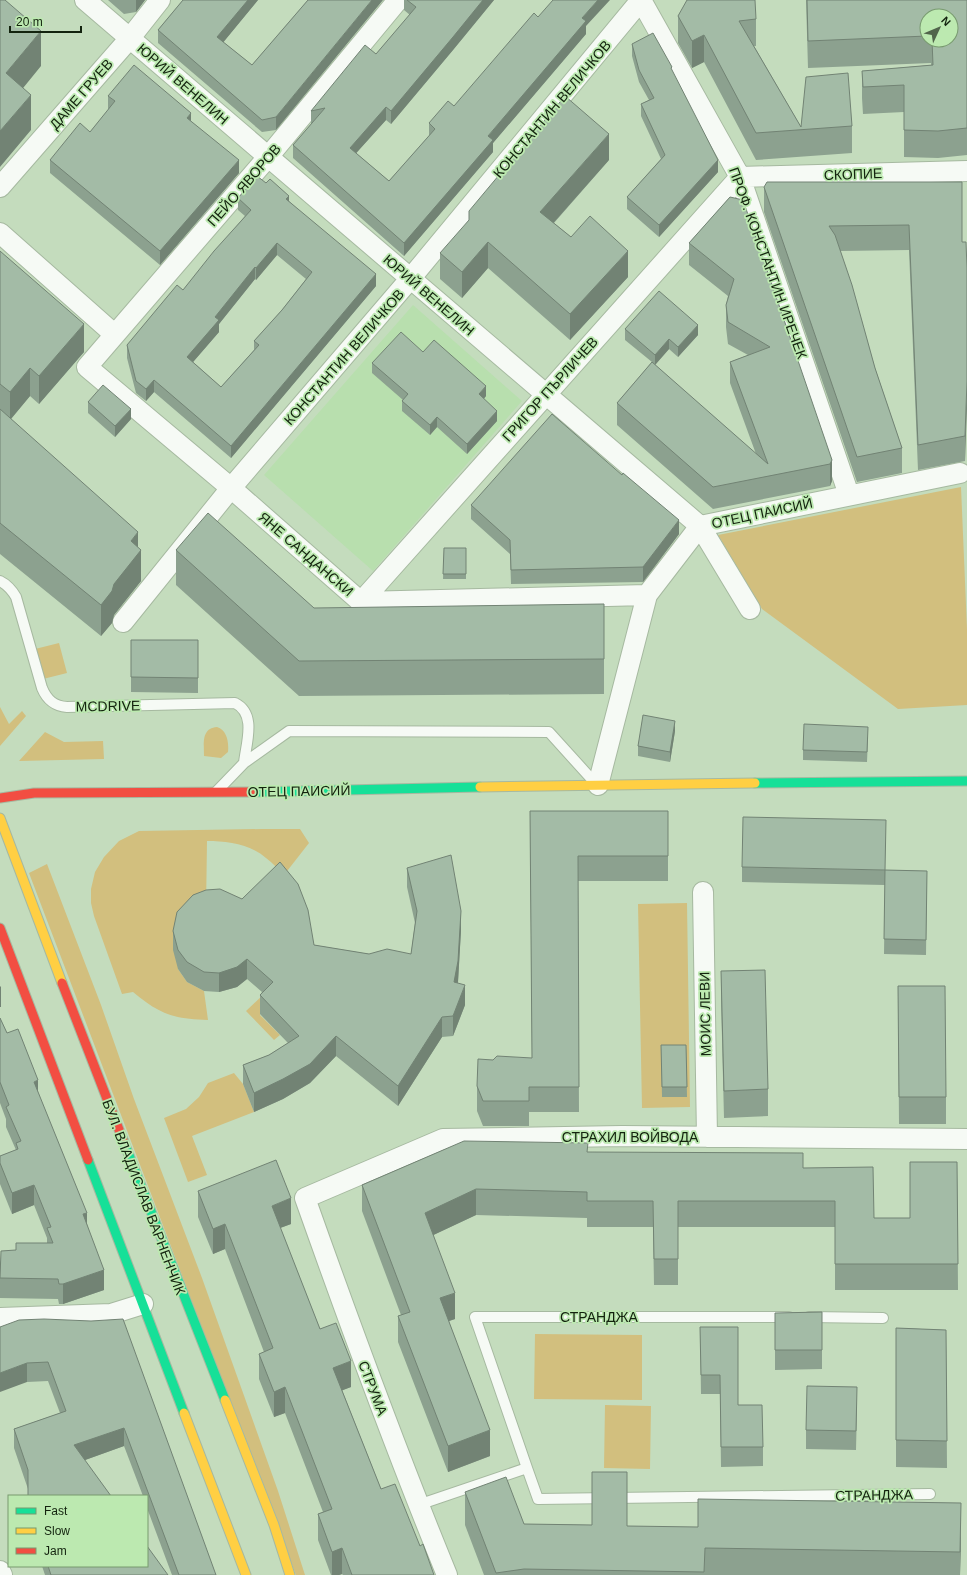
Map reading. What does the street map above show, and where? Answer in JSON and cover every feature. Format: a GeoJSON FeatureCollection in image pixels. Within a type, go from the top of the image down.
{"type":"FeatureCollection","features":[{"type":"Feature","properties":{"kind":"main road","name":"ОТЕЦ ПАИСИЙ"},"geometry":{"type":"LineString","coordinates":[[0,798],[34,793],[215,793],[598,785],[967,782]]}},
{"type":"Feature","properties":{"kind":"main road","name":"БУЛ. ВЛАДИСЛАВ ВАРНЕНЧИК"},"geometry":{"type":"LineString","coordinates":[[0,818],[94,1067],[274,1526],[290,1575]]}},
{"type":"Feature","properties":{"kind":"main road"},"geometry":{"type":"LineString","coordinates":[[0,928],[246,1575]]}},
{"type":"Feature","properties":{"kind":"street","name":"ЮРИЙ ВЕНЕЛИН"},"geometry":{"type":"LineString","coordinates":[[85,0],[700,526],[750,609]]}},
{"type":"Feature","properties":{"kind":"street","name":"ДАМЕ ГРУЕВ"},"geometry":{"type":"LineString","coordinates":[[0,187],[130,38],[160,0]]}},
{"type":"Feature","properties":{"kind":"street","name":"ПЕЙО ЯВОРОВ"},"geometry":{"type":"LineString","coordinates":[[87,367],[268,157],[398,0]]}},
{"type":"Feature","properties":{"kind":"street"},"geometry":{"type":"LineString","coordinates":[[641,0],[649,0]]}},
{"type":"Feature","properties":{"kind":"street","name":"ПРОФ. КОНСТАНТИН ИРЕЧЕК"},"geometry":{"type":"LineString","coordinates":[[641,0],[740,177],[849,495]]}},
{"type":"Feature","properties":{"kind":"street","name":"КОНСТАНТИН ВЕЛИЧКОВ"},"geometry":{"type":"LineString","coordinates":[[123,622],[231,488],[410,279],[641,0]]}},
{"type":"Feature","properties":{"kind":"street","name":"СКОПИЕ"},"geometry":{"type":"LineString","coordinates":[[740,177],[967,171]]}},
{"type":"Feature","properties":{"kind":"street","name":"ГРИГОР ПЪРЛИЧЕВ"},"geometry":{"type":"LineString","coordinates":[[361,602],[740,177]]}},
{"type":"Feature","properties":{"kind":"street"},"geometry":{"type":"LineString","coordinates":[[0,233],[114,334]]}},
{"type":"Feature","properties":{"kind":"street","name":"ЯНЕ САНДАНСКИ"},"geometry":{"type":"LineString","coordinates":[[87,367],[231,488],[361,602],[648,595]]}},
{"type":"Feature","properties":{"kind":"street","name":"ОТЕЦ ПАИСИЙ"},"geometry":{"type":"LineString","coordinates":[[598,785],[648,595],[700,526],[960,473]]}},
{"type":"Feature","properties":{"kind":"street","name":"МОИС ЛЕВИ"},"geometry":{"type":"LineString","coordinates":[[703,892],[707,1137]]}},
{"type":"Feature","properties":{"kind":"street","name":"СТРАХИЛ ВОЙВОДА"},"geometry":{"type":"LineString","coordinates":[[305,1198],[443,1139],[622,1136],[967,1139]]}},
{"type":"Feature","properties":{"kind":"street","name":"СТРУМА"},"geometry":{"type":"LineString","coordinates":[[305,1198],[352,1331],[418,1505],[447,1575]]}},
{"type":"Feature","properties":{"kind":"street"},"geometry":{"type":"LineString","coordinates":[[0,1318],[111,1314],[143,1304]]}},
{"type":"Feature","properties":{"kind":"street"},"geometry":{"type":"LineString","coordinates":[[0,1571],[2,1575]]}},
{"type":"Feature","properties":{"kind":"lane","name":"MCDRIVE"},"geometry":{"type":"LineString","coordinates":[[0,582],[6,584],[16,597],[42,688],[45,695],[55,704],[67,707],[235,703],[245,710],[249,721],[244,763]]}},
{"type":"Feature","properties":{"kind":"lane"},"geometry":{"type":"LineString","coordinates":[[215,793],[244,763],[289,732],[549,732],[598,785]]}},
{"type":"Feature","properties":{"kind":"lane","name":"СТРАНДЖА"},"geometry":{"type":"LineString","coordinates":[[883,1318],[475,1316],[538,1498],[930,1494]]}},
{"type":"Feature","properties":{"kind":"lane"},"geometry":{"type":"LineString","coordinates":[[418,1505],[527,1468]]}},
{"type":"Feature","properties":{"kind":"shaded area"},"geometry":{"type":"Polygon","coordinates":[[[413,305],[522,401],[373,571],[264,475],[413,305]]]}},
{"type":"Feature","properties":{"kind":"shaded area"},"geometry":{"type":"Polygon","coordinates":[[[961,487],[967,629],[967,705],[898,709],[762,609],[718,535],[961,487]]]}},
{"type":"Feature","properties":{"kind":"shaded area"},"geometry":{"type":"Polygon","coordinates":[[[59,643],[67,673],[43,679],[35,649],[59,643]]]}},
{"type":"Feature","properties":{"kind":"shaded area"},"geometry":{"type":"Polygon","coordinates":[[[0,707],[9,724],[22,711],[26,716],[0,746],[0,707]]]}},
{"type":"Feature","properties":{"kind":"shaded area"},"geometry":{"type":"Polygon","coordinates":[[[217,727],[223,731],[227,737],[228,752],[221,758],[204,756],[204,737],[208,730],[217,727]]]}},
{"type":"Feature","properties":{"kind":"shaded area"},"geometry":{"type":"Polygon","coordinates":[[[45,732],[64,742],[103,741],[104,759],[19,761],[45,732]]]}},
{"type":"Feature","properties":{"kind":"shaded area"},"geometry":{"type":"Polygon","coordinates":[[[300,829],[309,843],[284,875],[269,860],[253,849],[238,844],[207,841],[206,909],[178,969],[187,982],[204,991],[208,1020],[176,1017],[151,1006],[133,992],[122,994],[94,916],[91,903],[91,889],[95,872],[104,857],[119,841],[139,831],[300,829]]]}},
{"type":"Feature","properties":{"kind":"shaded area"},"geometry":{"type":"Polygon","coordinates":[[[47,864],[202,1278],[278,1491],[305,1575],[296,1575],[29,873],[47,864]]]}},
{"type":"Feature","properties":{"kind":"shaded area"},"geometry":{"type":"Polygon","coordinates":[[[687,903],[690,1107],[642,1108],[638,904],[687,903]]]}},
{"type":"Feature","properties":{"kind":"shaded area"},"geometry":{"type":"Polygon","coordinates":[[[264,994],[260,1015],[280,1035],[274,1040],[246,1011],[264,994]]]}},
{"type":"Feature","properties":{"kind":"shaded area"},"geometry":{"type":"Polygon","coordinates":[[[234,1073],[243,1084],[254,1112],[192,1136],[207,1175],[188,1182],[164,1118],[186,1109],[199,1097],[208,1083],[234,1073]]]}},
{"type":"Feature","properties":{"kind":"shaded area"},"geometry":{"type":"Polygon","coordinates":[[[535,1334],[642,1335],[642,1400],[534,1399],[535,1334]]]}},
{"type":"Feature","properties":{"kind":"shaded area"},"geometry":{"type":"Polygon","coordinates":[[[605,1405],[651,1406],[650,1469],[604,1468],[605,1405]]]}},
{"type":"Feature","properties":{"kind":"building"},"geometry":{"type":"Polygon","coordinates":[[[0,0],[5,0],[41,31],[6,73],[31,95],[0,131],[0,0]]]}},
{"type":"Feature","properties":{"kind":"building"},"geometry":{"type":"Polygon","coordinates":[[[183,0],[248,0],[217,37],[252,65],[308,0],[372,0],[276,117],[262,120],[158,30],[183,0]]]}},
{"type":"Feature","properties":{"kind":"building"},"geometry":{"type":"Polygon","coordinates":[[[407,0],[483,0],[391,111],[386,107],[350,148],[389,181],[435,129],[429,123],[448,101],[454,106],[534,13],[538,17],[553,0],[598,0],[582,18],[586,21],[488,136],[493,140],[404,243],[293,145],[325,108],[311,111],[365,45],[376,54],[416,7],[407,0]]]}},
{"type":"Feature","properties":{"kind":"building"},"geometry":{"type":"Polygon","coordinates":[[[687,0],[755,0],[756,19],[739,21],[801,127],[806,77],[848,73],[852,126],[756,133],[704,35],[692,41],[678,16],[687,0]]]}},
{"type":"Feature","properties":{"kind":"building"},"geometry":{"type":"Polygon","coordinates":[[[807,0],[967,0],[967,128],[938,131],[904,130],[904,85],[863,87],[862,71],[933,65],[932,48],[959,48],[959,8],[919,8],[919,36],[808,41],[807,0]]]}},
{"type":"Feature","properties":{"kind":"building"},"geometry":{"type":"Polygon","coordinates":[[[653,33],[672,67],[671,68],[718,160],[659,225],[627,197],[665,155],[641,104],[654,98],[639,70],[632,44],[653,33]]]}},
{"type":"Feature","properties":{"kind":"building"},"geometry":{"type":"Polygon","coordinates":[[[134,65],[191,113],[187,118],[239,160],[160,251],[50,160],[80,123],[90,132],[115,101],[108,96],[134,65]]]}},
{"type":"Feature","properties":{"kind":"building"},"geometry":{"type":"Polygon","coordinates":[[[565,96],[609,134],[540,212],[571,237],[590,216],[628,251],[570,314],[488,242],[462,272],[440,253],[469,220],[469,211],[565,96]]]}},
{"type":"Feature","properties":{"kind":"building"},"geometry":{"type":"Polygon","coordinates":[[[257,176],[266,183],[270,179],[289,196],[286,199],[376,274],[231,446],[154,380],[146,389],[136,381],[127,345],[177,285],[183,290],[214,251],[251,210],[238,198],[257,176]],[[277,243],[256,268],[255,267],[215,317],[219,320],[187,357],[221,387],[259,345],[254,341],[282,310],[312,272],[277,243]]]}},
{"type":"Feature","properties":{"kind":"building"},"geometry":{"type":"Polygon","coordinates":[[[767,182],[962,182],[962,242],[966,242],[967,268],[967,381],[965,436],[918,445],[909,225],[829,226],[835,235],[852,285],[875,368],[902,448],[857,457],[764,187],[767,182]]]}},
{"type":"Feature","properties":{"kind":"building"},"geometry":{"type":"Polygon","coordinates":[[[730,197],[743,200],[832,460],[830,464],[713,487],[617,403],[652,362],[768,464],[730,362],[770,347],[728,322],[726,305],[734,279],[689,243],[730,197]]]}},
{"type":"Feature","properties":{"kind":"building"},"geometry":{"type":"Polygon","coordinates":[[[0,251],[84,324],[39,376],[30,368],[10,392],[0,384],[0,251]]]}},
{"type":"Feature","properties":{"kind":"building"},"geometry":{"type":"Polygon","coordinates":[[[659,291],[698,325],[678,347],[669,339],[655,355],[625,329],[659,291]]]}},
{"type":"Feature","properties":{"kind":"building"},"geometry":{"type":"Polygon","coordinates":[[[401,332],[423,352],[434,340],[486,386],[479,394],[497,411],[467,444],[437,417],[430,425],[402,401],[408,394],[372,363],[401,332]]]}},
{"type":"Feature","properties":{"kind":"building"},"geometry":{"type":"Polygon","coordinates":[[[103,385],[131,409],[115,426],[88,402],[103,385]]]}},
{"type":"Feature","properties":{"kind":"building"},"geometry":{"type":"Polygon","coordinates":[[[0,409],[138,532],[131,541],[141,550],[114,584],[112,591],[101,605],[0,523],[0,409]]]}},
{"type":"Feature","properties":{"kind":"building"},"geometry":{"type":"Polygon","coordinates":[[[552,414],[622,475],[623,473],[679,520],[643,567],[511,570],[510,540],[471,505],[552,414]]]}},
{"type":"Feature","properties":{"kind":"building"},"geometry":{"type":"Polygon","coordinates":[[[208,513],[314,608],[604,604],[604,659],[299,661],[176,550],[208,513]]]}},
{"type":"Feature","properties":{"kind":"building"},"geometry":{"type":"Polygon","coordinates":[[[444,548],[466,548],[466,574],[443,574],[444,548]]]}},
{"type":"Feature","properties":{"kind":"building"},"geometry":{"type":"Polygon","coordinates":[[[131,640],[198,640],[198,678],[131,677],[131,640]]]}},
{"type":"Feature","properties":{"kind":"building"},"geometry":{"type":"Polygon","coordinates":[[[643,715],[675,721],[670,752],[638,746],[643,715]]]}},
{"type":"Feature","properties":{"kind":"building"},"geometry":{"type":"Polygon","coordinates":[[[804,724],[868,727],[867,752],[803,750],[804,724]]]}},
{"type":"Feature","properties":{"kind":"building"},"geometry":{"type":"Polygon","coordinates":[[[530,811],[668,811],[668,856],[578,856],[579,1087],[529,1087],[529,1101],[483,1101],[477,1086],[478,1059],[493,1060],[497,1056],[532,1058],[530,811]]]}},
{"type":"Feature","properties":{"kind":"building"},"geometry":{"type":"Polygon","coordinates":[[[743,817],[886,820],[885,870],[742,867],[743,817]]]}},
{"type":"Feature","properties":{"kind":"building"},"geometry":{"type":"Polygon","coordinates":[[[451,855],[461,911],[458,961],[454,982],[465,985],[453,1016],[442,1017],[398,1086],[336,1036],[310,1064],[254,1093],[243,1065],[269,1055],[299,1036],[260,995],[273,982],[247,959],[237,967],[219,973],[204,972],[187,962],[178,950],[173,931],[177,912],[193,895],[206,890],[220,889],[242,899],[280,862],[298,884],[308,910],[314,945],[369,954],[387,949],[411,954],[417,911],[407,868],[451,855]]]}},
{"type":"Feature","properties":{"kind":"building"},"geometry":{"type":"Polygon","coordinates":[[[885,870],[927,871],[926,940],[884,939],[885,870]]]}},
{"type":"Feature","properties":{"kind":"building"},"geometry":{"type":"Polygon","coordinates":[[[765,970],[768,1089],[724,1091],[721,971],[765,970]]]}},
{"type":"Feature","properties":{"kind":"building"},"geometry":{"type":"Polygon","coordinates":[[[898,986],[945,986],[946,1097],[899,1097],[898,986]]]}},
{"type":"Feature","properties":{"kind":"building"},"geometry":{"type":"Polygon","coordinates":[[[0,1018],[7,1033],[18,1029],[38,1080],[34,1082],[87,1213],[83,1214],[104,1270],[63,1284],[59,1284],[58,1279],[0,1278],[1,1251],[16,1250],[16,1243],[53,1243],[47,1228],[51,1227],[34,1185],[12,1193],[0,1163],[0,1156],[18,1149],[16,1143],[21,1141],[6,1107],[9,1105],[0,1082],[0,1018]]]}},
{"type":"Feature","properties":{"kind":"building"},"geometry":{"type":"Polygon","coordinates":[[[661,1045],[686,1045],[687,1087],[662,1087],[661,1045]]]}},
{"type":"Feature","properties":{"kind":"building"},"geometry":{"type":"Polygon","coordinates":[[[464,1141],[588,1143],[587,1152],[803,1153],[803,1168],[873,1167],[874,1218],[910,1218],[910,1162],[957,1162],[958,1264],[835,1264],[835,1201],[678,1201],[678,1259],[654,1259],[653,1201],[587,1201],[587,1192],[476,1189],[425,1213],[455,1293],[440,1298],[490,1430],[448,1446],[398,1316],[410,1312],[362,1185],[464,1141]]]}},
{"type":"Feature","properties":{"kind":"building"},"geometry":{"type":"Polygon","coordinates":[[[276,1160],[291,1198],[272,1206],[320,1329],[336,1323],[351,1361],[333,1368],[381,1489],[395,1484],[420,1546],[423,1544],[434,1575],[352,1575],[342,1548],[332,1552],[318,1514],[332,1509],[285,1387],[274,1392],[259,1354],[273,1348],[225,1224],[213,1229],[198,1191],[276,1160]]]}},
{"type":"Feature","properties":{"kind":"building"},"geometry":{"type":"Polygon","coordinates":[[[822,1312],[822,1350],[775,1350],[775,1313],[822,1312]]]}},
{"type":"Feature","properties":{"kind":"building"},"geometry":{"type":"Polygon","coordinates":[[[44,1319],[91,1321],[123,1319],[216,1575],[179,1575],[124,1428],[74,1445],[110,1495],[28,1495],[28,1470],[14,1429],[66,1411],[48,1362],[27,1363],[0,1373],[0,1327],[19,1320],[44,1319]]]}},
{"type":"Feature","properties":{"kind":"building"},"geometry":{"type":"Polygon","coordinates":[[[700,1327],[738,1327],[738,1405],[762,1405],[763,1447],[721,1447],[720,1375],[701,1375],[700,1327]]]}},
{"type":"Feature","properties":{"kind":"building"},"geometry":{"type":"Polygon","coordinates":[[[896,1328],[946,1330],[947,1441],[896,1440],[896,1328]]]}},
{"type":"Feature","properties":{"kind":"building"},"geometry":{"type":"Polygon","coordinates":[[[807,1386],[857,1387],[856,1431],[806,1430],[807,1386]]]}},
{"type":"Feature","properties":{"kind":"building"},"geometry":{"type":"Polygon","coordinates":[[[592,1472],[627,1472],[627,1526],[698,1527],[698,1499],[961,1503],[960,1552],[705,1548],[704,1572],[524,1569],[496,1573],[465,1492],[506,1477],[524,1524],[592,1525],[592,1472]]]}},
{"type":"Feature","properties":{"kind":"building"},"geometry":{"type":"Polygon","coordinates":[[[148,1547],[168,1575],[51,1575],[48,1567],[148,1567],[148,1547]]]}},
{"type":"Feature","properties":{"kind":"traffic: fast"},"geometry":{"type":"LineString","coordinates":[[755,783],[967,781]]}},
{"type":"Feature","properties":{"kind":"traffic: fast"},"geometry":{"type":"LineString","coordinates":[[254,792],[480,787]]}},
{"type":"Feature","properties":{"kind":"traffic: fast"},"geometry":{"type":"LineString","coordinates":[[123,1140],[225,1400]]}},
{"type":"Feature","properties":{"kind":"traffic: fast"},"geometry":{"type":"LineString","coordinates":[[88,1160],[184,1413]]}},
{"type":"Feature","properties":{"kind":"traffic: slow"},"geometry":{"type":"LineString","coordinates":[[480,787],[755,783]]}},
{"type":"Feature","properties":{"kind":"traffic: slow"},"geometry":{"type":"LineString","coordinates":[[0,818],[62,983]]}},
{"type":"Feature","properties":{"kind":"traffic: slow"},"geometry":{"type":"LineString","coordinates":[[225,1400],[274,1525],[290,1575]]}},
{"type":"Feature","properties":{"kind":"traffic: slow"},"geometry":{"type":"LineString","coordinates":[[184,1413],[246,1575]]}},
{"type":"Feature","properties":{"kind":"traffic: jam"},"geometry":{"type":"LineString","coordinates":[[0,798],[34,793],[254,792]]}},
{"type":"Feature","properties":{"kind":"traffic: jam"},"geometry":{"type":"LineString","coordinates":[[0,928],[88,1160]]}},
{"type":"Feature","properties":{"kind":"traffic: jam"},"geometry":{"type":"LineString","coordinates":[[62,983],[123,1140]]}}]}
